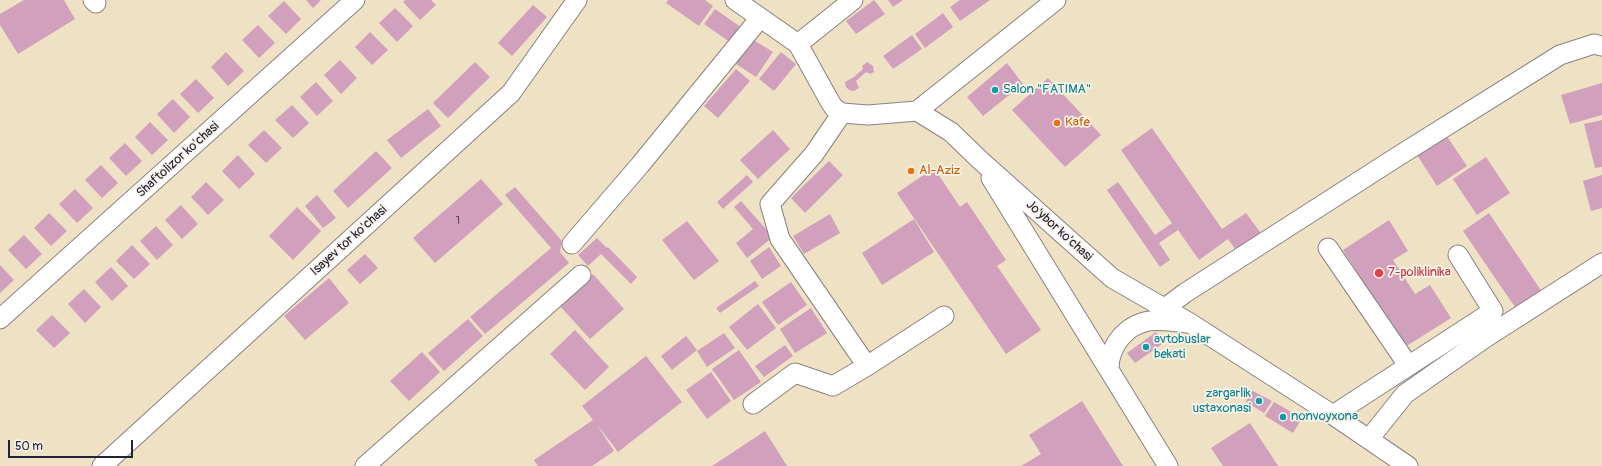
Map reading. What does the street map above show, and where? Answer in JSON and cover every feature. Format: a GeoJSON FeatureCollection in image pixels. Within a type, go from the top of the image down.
{"type":"FeatureCollection","features":[{"type":"Feature","properties":{"kind":"street","name":"Shaftolizor ko'chasi"},"geometry":{"type":"LineString","coordinates":[[0,319],[355,0]]}},
{"type":"Feature","properties":{"kind":"street","name":"Isayev tor ko'chasi"},"geometry":{"type":"LineString","coordinates":[[102,466],[511,93],[577,0]]}},
{"type":"Feature","properties":{"kind":"street"},"geometry":{"type":"LineString","coordinates":[[735,0],[798,44],[834,108],[842,113],[868,115],[917,111],[1056,0]]}},
{"type":"Feature","properties":{"kind":"street"},"geometry":{"type":"LineString","coordinates":[[798,44],[853,0]]}},
{"type":"Feature","properties":{"kind":"street"},"geometry":{"type":"LineString","coordinates":[[572,244],[640,165],[760,18]]}},
{"type":"Feature","properties":{"kind":"street"},"geometry":{"type":"LineString","coordinates":[[1165,308],[1211,276],[1560,55],[1594,44],[1602,46]]}},
{"type":"Feature","properties":{"kind":"street","name":"Jo'ybor ko'chasi"},"geometry":{"type":"LineString","coordinates":[[917,111],[951,132],[980,160],[1112,278],[1190,323],[1333,415],[1408,466]]}},
{"type":"Feature","properties":{"kind":"street"},"geometry":{"type":"LineString","coordinates":[[842,113],[814,154],[770,204],[780,239],[867,366]]}},
{"type":"Feature","properties":{"kind":"street"},"geometry":{"type":"LineString","coordinates":[[980,160],[1168,466]]}},
{"type":"Feature","properties":{"kind":"street"},"geometry":{"type":"LineString","coordinates":[[1328,248],[1408,365]]}},
{"type":"Feature","properties":{"kind":"street"},"geometry":{"type":"LineString","coordinates":[[1333,415],[1408,365],[1471,327],[1493,311],[1458,255]]}},
{"type":"Feature","properties":{"kind":"street"},"geometry":{"type":"LineString","coordinates":[[1369,439],[1405,394],[1485,338],[1602,263]]}},
{"type":"Feature","properties":{"kind":"street"},"geometry":{"type":"LineString","coordinates":[[365,466],[581,275]]}},
{"type":"Feature","properties":{"kind":"street"},"geometry":{"type":"LineString","coordinates":[[753,404],[795,373],[833,386],[867,366],[944,316]]}},
{"type":"Feature","properties":{"kind":"street"},"geometry":{"type":"LineString","coordinates":[[1109,368],[1110,356],[1115,344],[1124,333],[1149,321],[1190,323]]}},
{"type":"Feature","properties":{"kind":"building"},"geometry":{"type":"Polygon","coordinates":[[[24,0],[64,0],[75,19],[18,54],[0,25],[0,14],[24,0]]]}},
{"type":"Feature","properties":{"kind":"building"},"geometry":{"type":"Polygon","coordinates":[[[306,0],[321,0],[313,8],[306,0]]]}},
{"type":"Feature","properties":{"kind":"building"},"geometry":{"type":"Polygon","coordinates":[[[405,0],[431,0],[436,5],[420,20],[403,2],[405,0]]]}},
{"type":"Feature","properties":{"kind":"building"},"geometry":{"type":"Polygon","coordinates":[[[668,0],[705,0],[713,6],[699,26],[666,3],[668,0]]]}},
{"type":"Feature","properties":{"kind":"building"},"geometry":{"type":"Polygon","coordinates":[[[874,0],[885,14],[856,34],[846,21],[874,0]]]}},
{"type":"Feature","properties":{"kind":"building"},"geometry":{"type":"Polygon","coordinates":[[[888,0],[903,0],[893,7],[888,0]]]}},
{"type":"Feature","properties":{"kind":"building"},"geometry":{"type":"Polygon","coordinates":[[[960,0],[990,0],[960,21],[950,7],[960,0]]]}},
{"type":"Feature","properties":{"kind":"building"},"geometry":{"type":"Polygon","coordinates":[[[284,1],[301,19],[286,34],[268,16],[284,1]]]}},
{"type":"Feature","properties":{"kind":"building"},"geometry":{"type":"Polygon","coordinates":[[[533,5],[547,17],[512,56],[498,43],[533,5]]]}},
{"type":"Feature","properties":{"kind":"building"},"geometry":{"type":"Polygon","coordinates":[[[395,8],[413,26],[397,42],[379,23],[395,8]]]}},
{"type":"Feature","properties":{"kind":"building"},"geometry":{"type":"Polygon","coordinates":[[[715,9],[745,30],[734,45],[704,24],[715,9]]]}},
{"type":"Feature","properties":{"kind":"building"},"geometry":{"type":"Polygon","coordinates":[[[943,13],[953,27],[925,48],[915,34],[943,13]]]}},
{"type":"Feature","properties":{"kind":"building"},"geometry":{"type":"Polygon","coordinates":[[[258,25],[275,43],[259,58],[242,40],[258,25]]]}},
{"type":"Feature","properties":{"kind":"building"},"geometry":{"type":"Polygon","coordinates":[[[370,32],[388,50],[372,65],[355,47],[370,32]]]}},
{"type":"Feature","properties":{"kind":"building"},"geometry":{"type":"Polygon","coordinates":[[[912,35],[922,49],[893,69],[883,56],[912,35]]]}},
{"type":"Feature","properties":{"kind":"building"},"geometry":{"type":"Polygon","coordinates":[[[752,39],[773,52],[756,77],[736,64],[752,39]]]}},
{"type":"Feature","properties":{"kind":"building"},"geometry":{"type":"Polygon","coordinates":[[[226,52],[244,71],[228,86],[211,67],[226,52]]]}},
{"type":"Feature","properties":{"kind":"building"},"geometry":{"type":"Polygon","coordinates":[[[781,52],[796,64],[774,91],[759,79],[781,52]]]}},
{"type":"Feature","properties":{"kind":"building"},"geometry":{"type":"Polygon","coordinates":[[[340,60],[357,78],[341,94],[324,75],[340,60]]]}},
{"type":"Feature","properties":{"kind":"building"},"geometry":{"type":"Polygon","coordinates":[[[475,62],[490,77],[448,118],[433,103],[475,62]]]}},
{"type":"Feature","properties":{"kind":"building"},"geometry":{"type":"Polygon","coordinates":[[[867,62],[873,66],[874,72],[870,74],[866,72],[856,81],[859,88],[854,91],[849,90],[846,87],[845,82],[854,77],[863,69],[862,66],[867,62]]]}},
{"type":"Feature","properties":{"kind":"building","name":"Salon \"FATIMA\""},"geometry":{"type":"Polygon","coordinates":[[[1007,63],[1023,84],[983,116],[967,97],[1007,63]]]}},
{"type":"Feature","properties":{"kind":"building"},"geometry":{"type":"Polygon","coordinates":[[[736,69],[750,81],[718,118],[704,106],[736,69]]]}},
{"type":"Feature","properties":{"kind":"building","name":"Kafe"},"geometry":{"type":"Polygon","coordinates":[[[1048,78],[1101,135],[1065,167],[1012,110],[1048,78]]]}},
{"type":"Feature","properties":{"kind":"building"},"geometry":{"type":"Polygon","coordinates":[[[196,79],[214,98],[198,113],[180,94],[196,79]]]}},
{"type":"Feature","properties":{"kind":"building"},"geometry":{"type":"Polygon","coordinates":[[[316,82],[333,101],[317,116],[300,97],[316,82]]]}},
{"type":"Feature","properties":{"kind":"building"},"geometry":{"type":"Polygon","coordinates":[[[1602,83],[1602,115],[1570,124],[1561,95],[1602,83]]]}},
{"type":"Feature","properties":{"kind":"building"},"geometry":{"type":"Polygon","coordinates":[[[173,99],[190,117],[174,133],[157,114],[173,99]]]}},
{"type":"Feature","properties":{"kind":"building"},"geometry":{"type":"Polygon","coordinates":[[[292,105],[309,123],[293,138],[275,120],[292,105]]]}},
{"type":"Feature","properties":{"kind":"building"},"geometry":{"type":"Polygon","coordinates":[[[428,109],[441,126],[401,158],[387,140],[428,109]]]}},
{"type":"Feature","properties":{"kind":"building"},"geometry":{"type":"Polygon","coordinates":[[[1602,120],[1602,167],[1595,168],[1584,124],[1602,120]]]}},
{"type":"Feature","properties":{"kind":"building"},"geometry":{"type":"Polygon","coordinates":[[[150,122],[168,140],[152,155],[135,137],[150,122]]]}},
{"type":"Feature","properties":{"kind":"building"},"geometry":{"type":"Polygon","coordinates":[[[1152,128],[1222,229],[1246,213],[1263,236],[1238,253],[1228,239],[1199,260],[1178,230],[1159,243],[1170,260],[1160,267],[1107,190],[1118,182],[1155,235],[1172,223],[1121,150],[1152,128]]]}},
{"type":"Feature","properties":{"kind":"building"},"geometry":{"type":"Polygon","coordinates":[[[264,130],[282,148],[266,163],[248,145],[264,130]]]}},
{"type":"Feature","properties":{"kind":"building"},"geometry":{"type":"Polygon","coordinates":[[[773,130],[790,149],[758,179],[740,160],[773,130]]]}},
{"type":"Feature","properties":{"kind":"building"},"geometry":{"type":"Polygon","coordinates":[[[1446,135],[1467,166],[1437,186],[1417,155],[1446,135]]]}},
{"type":"Feature","properties":{"kind":"building"},"geometry":{"type":"Polygon","coordinates":[[[125,143],[142,161],[126,176],[109,158],[125,143]]]}},
{"type":"Feature","properties":{"kind":"building"},"geometry":{"type":"Polygon","coordinates":[[[376,151],[392,168],[348,208],[333,191],[376,151]]]}},
{"type":"Feature","properties":{"kind":"building"},"geometry":{"type":"Polygon","coordinates":[[[238,155],[255,174],[239,189],[222,171],[238,155]]]}},
{"type":"Feature","properties":{"kind":"building"},"geometry":{"type":"Polygon","coordinates":[[[1486,157],[1510,193],[1477,215],[1453,179],[1486,157]]]}},
{"type":"Feature","properties":{"kind":"building"},"geometry":{"type":"Polygon","coordinates":[[[829,161],[843,175],[805,213],[791,198],[829,161]]]}},
{"type":"Feature","properties":{"kind":"building"},"geometry":{"type":"Polygon","coordinates":[[[101,165],[118,183],[102,198],[85,180],[101,165]]]}},
{"type":"Feature","properties":{"kind":"building"},"geometry":{"type":"Polygon","coordinates":[[[934,168],[960,207],[967,202],[1006,260],[997,266],[1041,330],[1006,354],[897,193],[934,168]]]}},
{"type":"Feature","properties":{"kind":"building"},"geometry":{"type":"Polygon","coordinates":[[[747,175],[753,182],[723,209],[717,202],[747,175]]]}},
{"type":"Feature","properties":{"kind":"building"},"geometry":{"type":"Polygon","coordinates":[[[1602,175],[1602,208],[1591,211],[1583,181],[1602,175]]]}},
{"type":"Feature","properties":{"kind":"building"},"geometry":{"type":"Polygon","coordinates":[[[481,179],[503,204],[435,263],[413,238],[481,179]]]}},
{"type":"Feature","properties":{"kind":"building"},"geometry":{"type":"Polygon","coordinates":[[[206,182],[224,200],[208,215],[191,197],[206,182]]]}},
{"type":"Feature","properties":{"kind":"building"},"geometry":{"type":"Polygon","coordinates":[[[515,187],[562,241],[560,252],[569,263],[485,334],[470,317],[551,248],[505,195],[515,187]]]}},
{"type":"Feature","properties":{"kind":"building"},"geometry":{"type":"Polygon","coordinates":[[[75,189],[93,208],[77,223],[59,204],[75,189]]]}},
{"type":"Feature","properties":{"kind":"building"},"geometry":{"type":"Polygon","coordinates":[[[317,195],[336,218],[323,228],[305,206],[317,195]]]}},
{"type":"Feature","properties":{"kind":"building"},"geometry":{"type":"Polygon","coordinates":[[[741,201],[773,237],[747,258],[736,243],[753,229],[734,207],[741,201]]]}},
{"type":"Feature","properties":{"kind":"building"},"geometry":{"type":"Polygon","coordinates":[[[181,205],[198,224],[182,239],[165,220],[181,205]]]}},
{"type":"Feature","properties":{"kind":"building"},"geometry":{"type":"Polygon","coordinates":[[[297,207],[321,231],[293,260],[269,236],[297,207]]]}},
{"type":"Feature","properties":{"kind":"building"},"geometry":{"type":"Polygon","coordinates":[[[49,213],[67,231],[51,246],[34,228],[49,213]]]}},
{"type":"Feature","properties":{"kind":"building"},"geometry":{"type":"Polygon","coordinates":[[[1489,213],[1542,292],[1517,310],[1463,231],[1489,213]]]}},
{"type":"Feature","properties":{"kind":"building"},"geometry":{"type":"Polygon","coordinates":[[[830,214],[840,233],[804,254],[793,236],[830,214]]]}},
{"type":"Feature","properties":{"kind":"building"},"geometry":{"type":"Polygon","coordinates":[[[914,219],[934,252],[882,285],[862,253],[914,219]]]}},
{"type":"Feature","properties":{"kind":"building","name":"7-poliklinika"},"geometry":{"type":"Polygon","coordinates":[[[1389,220],[1408,251],[1393,260],[1415,294],[1430,285],[1451,318],[1405,347],[1343,250],[1389,220]]]}},
{"type":"Feature","properties":{"kind":"building"},"geometry":{"type":"Polygon","coordinates":[[[687,221],[719,261],[694,280],[662,240],[687,221]]]}},
{"type":"Feature","properties":{"kind":"building"},"geometry":{"type":"Polygon","coordinates":[[[156,226],[173,245],[157,260],[140,241],[156,226]]]}},
{"type":"Feature","properties":{"kind":"building"},"geometry":{"type":"Polygon","coordinates":[[[24,235],[42,254],[26,269],[8,250],[24,235]]]}},
{"type":"Feature","properties":{"kind":"building"},"geometry":{"type":"Polygon","coordinates":[[[597,238],[607,248],[608,247],[637,277],[631,284],[601,254],[588,266],[578,255],[597,238]]]}},
{"type":"Feature","properties":{"kind":"building"},"geometry":{"type":"Polygon","coordinates":[[[132,245],[150,264],[134,279],[116,261],[132,245]]]}},
{"type":"Feature","properties":{"kind":"building"},"geometry":{"type":"Polygon","coordinates":[[[769,247],[781,266],[762,279],[750,261],[769,247]]]}},
{"type":"Feature","properties":{"kind":"building"},"geometry":{"type":"Polygon","coordinates":[[[365,254],[378,268],[360,284],[347,270],[365,254]]]}},
{"type":"Feature","properties":{"kind":"building"},"geometry":{"type":"Polygon","coordinates":[[[0,265],[14,280],[0,293],[0,265]]]}},
{"type":"Feature","properties":{"kind":"building"},"geometry":{"type":"Polygon","coordinates":[[[111,267],[128,286],[112,301],[95,282],[111,267]]]}},
{"type":"Feature","properties":{"kind":"building"},"geometry":{"type":"Polygon","coordinates":[[[593,274],[624,309],[590,339],[559,305],[593,274]]]}},
{"type":"Feature","properties":{"kind":"building"},"geometry":{"type":"Polygon","coordinates":[[[329,278],[349,303],[305,340],[284,316],[329,278]]]}},
{"type":"Feature","properties":{"kind":"building"},"geometry":{"type":"Polygon","coordinates":[[[755,281],[759,286],[720,313],[716,308],[755,281]]]}},
{"type":"Feature","properties":{"kind":"building"},"geometry":{"type":"Polygon","coordinates":[[[791,282],[807,305],[778,325],[762,302],[791,282]]]}},
{"type":"Feature","properties":{"kind":"building"},"geometry":{"type":"Polygon","coordinates":[[[84,289],[101,307],[85,323],[68,304],[84,289]]]}},
{"type":"Feature","properties":{"kind":"building"},"geometry":{"type":"Polygon","coordinates":[[[758,304],[776,328],[747,350],[729,327],[758,304]]]}},
{"type":"Feature","properties":{"kind":"building"},"geometry":{"type":"Polygon","coordinates":[[[811,308],[827,333],[795,353],[780,329],[811,308]]]}},
{"type":"Feature","properties":{"kind":"building"},"geometry":{"type":"Polygon","coordinates":[[[52,315],[70,333],[54,348],[36,330],[52,315]]]}},
{"type":"Feature","properties":{"kind":"building"},"geometry":{"type":"Polygon","coordinates":[[[468,319],[483,336],[444,371],[428,353],[468,319]]]}},
{"type":"Feature","properties":{"kind":"building"},"geometry":{"type":"Polygon","coordinates":[[[575,330],[609,367],[585,390],[550,354],[575,330]]]}},
{"type":"Feature","properties":{"kind":"building","name":"avtobuslar bekati"},"geometry":{"type":"Polygon","coordinates":[[[1156,332],[1165,342],[1135,363],[1127,353],[1156,332]]]}},
{"type":"Feature","properties":{"kind":"building"},"geometry":{"type":"Polygon","coordinates":[[[724,333],[735,348],[707,367],[697,351],[724,333]]]}},
{"type":"Feature","properties":{"kind":"building"},"geometry":{"type":"Polygon","coordinates":[[[686,336],[697,350],[672,370],[661,356],[686,336]]]}},
{"type":"Feature","properties":{"kind":"building"},"geometry":{"type":"Polygon","coordinates":[[[785,345],[793,356],[764,377],[755,366],[785,345]]]}},
{"type":"Feature","properties":{"kind":"building"},"geometry":{"type":"Polygon","coordinates":[[[739,350],[761,382],[734,400],[712,369],[739,350]]]}},
{"type":"Feature","properties":{"kind":"building"},"geometry":{"type":"Polygon","coordinates":[[[422,352],[440,372],[409,401],[390,381],[422,352]]]}},
{"type":"Feature","properties":{"kind":"building"},"geometry":{"type":"Polygon","coordinates":[[[646,356],[682,402],[618,452],[596,423],[614,451],[592,466],[538,466],[534,460],[593,420],[582,406],[646,356]]]}},
{"type":"Feature","properties":{"kind":"building"},"geometry":{"type":"Polygon","coordinates":[[[711,372],[731,401],[707,419],[686,390],[711,372]]]}},
{"type":"Feature","properties":{"kind":"building","name":"zargarlik ustaxonasi"},"geometry":{"type":"Polygon","coordinates":[[[1251,390],[1272,401],[1264,413],[1246,402],[1251,390]]]}},
{"type":"Feature","properties":{"kind":"building"},"geometry":{"type":"Polygon","coordinates":[[[1082,401],[1123,466],[1021,466],[1041,454],[1029,435],[1082,401]]]}},
{"type":"Feature","properties":{"kind":"building","name":"nonvoyxona"},"geometry":{"type":"Polygon","coordinates":[[[1274,402],[1302,418],[1293,433],[1265,416],[1274,402]]]}},
{"type":"Feature","properties":{"kind":"building"},"geometry":{"type":"Polygon","coordinates":[[[1250,423],[1278,466],[1223,466],[1211,448],[1250,423]]]}},
{"type":"Feature","properties":{"kind":"building"},"geometry":{"type":"Polygon","coordinates":[[[765,431],[787,466],[712,466],[765,431]]]}},
{"type":"Feature","properties":{"kind":"place","name":"Salon \"FATIMA\""},"geometry":{"type":"Point","coordinates":[995,90]}},
{"type":"Feature","properties":{"kind":"place","name":"Kafe"},"geometry":{"type":"Point","coordinates":[1057,123]}},
{"type":"Feature","properties":{"kind":"place","name":"Al-Aziz"},"geometry":{"type":"Point","coordinates":[911,171]}},
{"type":"Feature","properties":{"kind":"place","name":"7-poliklinika"},"geometry":{"type":"Point","coordinates":[1379,273]}},
{"type":"Feature","properties":{"kind":"place","name":"avtobuslar bekati"},"geometry":{"type":"Point","coordinates":[1146,347]}},
{"type":"Feature","properties":{"kind":"place","name":"zargarlik ustaxonasi"},"geometry":{"type":"Point","coordinates":[1259,401]}},
{"type":"Feature","properties":{"kind":"place","name":"nonvoyxona"},"geometry":{"type":"Point","coordinates":[1283,417]}}]}
